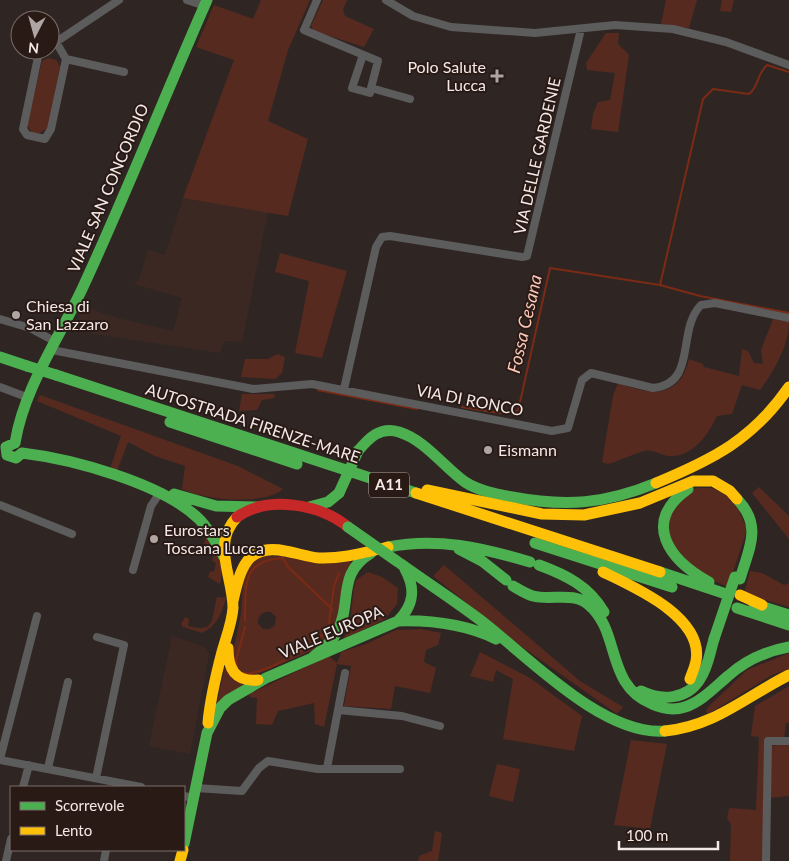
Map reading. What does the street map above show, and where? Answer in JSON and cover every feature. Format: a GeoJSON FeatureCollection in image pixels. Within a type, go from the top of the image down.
{"type":"FeatureCollection","features":[{"type":"Feature","properties":{"kind":"main road","name":"VIALE SAN CONCORDIO"},"geometry":{"type":"LineString","coordinates":[[0,466],[8,457],[6,447],[15,442],[16,430],[29,398],[85,282],[206,3]]}},
{"type":"Feature","properties":{"kind":"main road","name":"AUTOSTRADA FIRENZE-MARE"},"geometry":{"type":"LineString","coordinates":[[0,357],[26,371]]}},
{"type":"Feature","properties":{"kind":"main road","name":"AUTOSTRADA FIRENZE-MARE"},"geometry":{"type":"LineString","coordinates":[[0,367],[26,371],[359,475],[723,595]]}},
{"type":"Feature","properties":{"kind":"main road","name":"AUTOSTRADA FIRENZE-MARE"},"geometry":{"type":"LineString","coordinates":[[54,380],[560,551],[723,595]]}},
{"type":"Feature","properties":{"kind":"main road"},"geometry":{"type":"LineString","coordinates":[[346,524],[338,505],[339,493],[358,451],[373,436],[386,431],[397,431],[419,442],[466,482],[490,492],[556,504],[598,501],[643,488],[716,457],[735,445],[764,420],[789,387]]}},
{"type":"Feature","properties":{"kind":"main road"},"geometry":{"type":"LineString","coordinates":[[8,457],[16,458],[22,453],[21,448],[15,442]]}},
{"type":"Feature","properties":{"kind":"main road","name":"VIALE EUROPA"},"geometry":{"type":"LineString","coordinates":[[22,453],[43,454],[204,504],[261,507],[285,505],[323,511],[346,524],[400,563],[411,579],[413,596],[409,609],[398,621],[266,678],[224,704],[215,714],[207,733]]}},
{"type":"Feature","properties":{"kind":"main road"},"geometry":{"type":"LineString","coordinates":[[359,475],[523,510],[567,516],[594,514],[623,508],[700,480],[718,482],[730,491],[743,505],[748,516],[748,537],[738,578],[718,640],[703,673],[691,689],[671,697],[649,699],[631,693],[622,681],[601,621],[589,604],[575,598],[535,598],[525,594],[482,561],[450,544]]}},
{"type":"Feature","properties":{"kind":"main road"},"geometry":{"type":"LineString","coordinates":[[723,595],[680,563],[668,546],[663,527],[665,514],[671,503],[685,491],[703,485],[730,491]]}},
{"type":"Feature","properties":{"kind":"main road","name":"VIALE EUROPA"},"geometry":{"type":"LineString","coordinates":[[143,486],[186,508],[197,517],[211,532],[224,556]]}},
{"type":"Feature","properties":{"kind":"main road"},"geometry":{"type":"LineString","coordinates":[[307,507],[328,502],[339,493]]}},
{"type":"Feature","properties":{"kind":"main road","name":"VIALE EUROPA"},"geometry":{"type":"LineString","coordinates":[[261,507],[245,512],[230,523],[224,538],[224,556],[233,601],[228,656],[231,672],[243,681],[266,678]]}},
{"type":"Feature","properties":{"kind":"main road"},"geometry":{"type":"LineString","coordinates":[[233,601],[242,567],[250,558],[261,551],[280,550],[307,557],[324,558],[417,543],[450,544],[486,549],[534,563],[575,579],[592,594],[605,615],[626,676],[639,691],[663,709],[684,708],[704,696],[749,660],[764,653],[789,647]]}},
{"type":"Feature","properties":{"kind":"main road"},"geometry":{"type":"LineString","coordinates":[[313,657],[338,631],[343,614],[346,582],[354,566],[369,554],[393,546]]}},
{"type":"Feature","properties":{"kind":"main road"},"geometry":{"type":"LineString","coordinates":[[560,551],[653,598],[675,614],[689,631],[697,655],[692,675],[680,689],[649,699]]}},
{"type":"Feature","properties":{"kind":"main road"},"geometry":{"type":"LineString","coordinates":[[400,563],[488,626],[588,705],[610,718],[630,726],[660,732],[684,730],[713,720],[789,675]]}},
{"type":"Feature","properties":{"kind":"main road"},"geometry":{"type":"LineString","coordinates":[[789,615],[738,600],[789,625]]}},
{"type":"Feature","properties":{"kind":"main road"},"geometry":{"type":"LineString","coordinates":[[398,621],[448,623],[480,631],[518,651]]}},
{"type":"Feature","properties":{"kind":"main road","name":"VIALE EUROPA"},"geometry":{"type":"LineString","coordinates":[[185,837],[191,794],[207,733],[211,702],[230,627]]}},
{"type":"Feature","properties":{"kind":"street"},"geometry":{"type":"LineString","coordinates":[[60,39],[119,0]]}},
{"type":"Feature","properties":{"kind":"street"},"geometry":{"type":"LineString","coordinates":[[187,0],[206,3]]}},
{"type":"Feature","properties":{"kind":"street"},"geometry":{"type":"LineString","coordinates":[[317,0],[304,30],[378,61],[370,93],[352,88],[363,55]]}},
{"type":"Feature","properties":{"kind":"street"},"geometry":{"type":"LineString","coordinates":[[386,0],[413,16],[451,27],[535,34],[615,25],[673,29],[726,42],[789,65]]}},
{"type":"Feature","properties":{"kind":"street","name":"VIA DELLE GARDENIE"},"geometry":{"type":"LineString","coordinates":[[344,389],[376,247],[382,237],[390,236],[522,258],[527,256],[581,29]]}},
{"type":"Feature","properties":{"kind":"street"},"geometry":{"type":"LineString","coordinates":[[60,53],[66,60],[124,72]]}},
{"type":"Feature","properties":{"kind":"street"},"geometry":{"type":"LineString","coordinates":[[37,60],[23,129],[27,135],[45,139],[49,133],[66,60]]}},
{"type":"Feature","properties":{"kind":"street"},"geometry":{"type":"LineString","coordinates":[[371,88],[410,99]]}},
{"type":"Feature","properties":{"kind":"street","name":"VIA DI RONCO"},"geometry":{"type":"LineString","coordinates":[[0,319],[30,328],[54,346],[253,389],[312,384],[552,431],[568,428],[582,380],[591,373],[653,388],[663,387],[675,381],[681,370],[691,322],[701,306],[715,304],[789,318]]}},
{"type":"Feature","properties":{"kind":"street"},"geometry":{"type":"LineString","coordinates":[[0,387],[29,398]]}},
{"type":"Feature","properties":{"kind":"street"},"geometry":{"type":"LineString","coordinates":[[133,570],[151,506],[159,494]]}},
{"type":"Feature","properties":{"kind":"street"},"geometry":{"type":"LineString","coordinates":[[0,505],[72,534]]}},
{"type":"Feature","properties":{"kind":"street"},"geometry":{"type":"LineString","coordinates":[[37,616],[0,759],[96,778],[121,785]]}},
{"type":"Feature","properties":{"kind":"street"},"geometry":{"type":"LineString","coordinates":[[96,778],[124,645],[97,637]]}},
{"type":"Feature","properties":{"kind":"street"},"geometry":{"type":"LineString","coordinates":[[327,768],[344,673]]}},
{"type":"Feature","properties":{"kind":"street"},"geometry":{"type":"LineString","coordinates":[[48,768],[68,682]]}},
{"type":"Feature","properties":{"kind":"street"},"geometry":{"type":"LineString","coordinates":[[338,710],[402,716],[440,726]]}},
{"type":"Feature","properties":{"kind":"street"},"geometry":{"type":"LineString","coordinates":[[766,861],[768,741],[789,741]]}},
{"type":"Feature","properties":{"kind":"street"},"geometry":{"type":"LineString","coordinates":[[191,794],[242,791],[259,768],[268,761],[318,769],[400,770]]}},
{"type":"Feature","properties":{"kind":"street"},"geometry":{"type":"LineString","coordinates":[[23,786],[29,765]]}},
{"type":"Feature","properties":{"kind":"street"},"geometry":{"type":"LineString","coordinates":[[6,861],[10,844]]}},
{"type":"Feature","properties":{"kind":"shaded area"},"geometry":{"type":"Polygon","coordinates":[[[261,0],[310,0],[288,50],[268,121],[308,139],[288,216],[183,198],[234,60],[196,47],[214,5],[253,19],[261,0]]]}},
{"type":"Feature","properties":{"kind":"shaded area"},"geometry":{"type":"Polygon","coordinates":[[[323,0],[347,0],[343,10],[345,16],[374,29],[364,47],[314,31],[311,26],[323,0]]]}},
{"type":"Feature","properties":{"kind":"shaded area"},"geometry":{"type":"Polygon","coordinates":[[[666,0],[697,0],[689,28],[661,24],[666,0]]]}},
{"type":"Feature","properties":{"kind":"shaded area"},"geometry":{"type":"Polygon","coordinates":[[[722,0],[734,0],[731,12],[720,11],[722,0]]]}},
{"type":"Feature","properties":{"kind":"shaded area"},"geometry":{"type":"Polygon","coordinates":[[[606,33],[619,33],[618,44],[629,55],[618,132],[591,129],[593,114],[598,102],[610,100],[615,73],[587,70],[586,63],[606,33]]]}},
{"type":"Feature","properties":{"kind":"shaded area"},"geometry":{"type":"Polygon","coordinates":[[[56,60],[60,66],[48,128],[38,134],[32,133],[27,125],[42,61],[56,60]]]}},
{"type":"Feature","properties":{"kind":"shaded area"},"geometry":{"type":"Polygon","coordinates":[[[183,198],[268,211],[242,342],[224,341],[220,353],[94,334],[74,328],[84,307],[118,318],[173,331],[182,298],[134,284],[139,280],[148,250],[165,255],[183,198]]]}},
{"type":"Feature","properties":{"kind":"shaded area"},"geometry":{"type":"Polygon","coordinates":[[[280,253],[347,271],[322,358],[295,353],[309,281],[275,272],[280,253]]]}},
{"type":"Feature","properties":{"kind":"shaded area"},"geometry":{"type":"Polygon","coordinates":[[[773,319],[789,322],[784,349],[770,375],[760,390],[742,385],[732,414],[717,416],[709,431],[698,444],[677,456],[668,456],[648,451],[608,464],[602,462],[613,396],[618,383],[641,390],[662,391],[671,388],[678,382],[689,359],[703,364],[704,367],[739,376],[742,349],[748,351],[754,363],[763,364],[761,350],[773,319]]]}},
{"type":"Feature","properties":{"kind":"shaded area"},"geometry":{"type":"Polygon","coordinates":[[[277,354],[285,357],[282,373],[275,379],[241,377],[245,359],[268,359],[277,354]]]}},
{"type":"Feature","properties":{"kind":"shaded area"},"geometry":{"type":"Polygon","coordinates":[[[242,394],[274,394],[275,398],[262,400],[257,410],[239,411],[242,394]]]}},
{"type":"Feature","properties":{"kind":"shaded area"},"geometry":{"type":"Polygon","coordinates":[[[40,395],[238,466],[283,489],[262,498],[234,500],[192,493],[182,489],[185,466],[155,456],[128,442],[117,471],[110,469],[121,436],[37,401],[40,395]]]}},
{"type":"Feature","properties":{"kind":"shaded area"},"geometry":{"type":"Polygon","coordinates":[[[759,487],[789,516],[789,539],[752,493],[759,487]]]}},
{"type":"Feature","properties":{"kind":"shaded area"},"geometry":{"type":"Polygon","coordinates":[[[712,488],[734,499],[746,527],[746,533],[728,587],[701,575],[668,540],[670,510],[693,489],[712,488]]]}},
{"type":"Feature","properties":{"kind":"shaded area"},"geometry":{"type":"Polygon","coordinates":[[[207,535],[220,565],[220,584],[208,577],[210,571],[214,572],[216,563],[212,561],[213,554],[206,551],[204,544],[207,535]]]}},
{"type":"Feature","properties":{"kind":"shaded area"},"geometry":{"type":"Polygon","coordinates":[[[260,556],[352,557],[339,622],[316,649],[255,675],[246,676],[238,672],[232,657],[241,614],[245,571],[260,556]],[[266,612],[260,616],[258,623],[263,629],[270,629],[275,625],[276,617],[271,612],[266,612]]]}},
{"type":"Feature","properties":{"kind":"shaded area"},"geometry":{"type":"Polygon","coordinates":[[[444,565],[580,681],[623,707],[617,714],[521,646],[433,576],[444,565]]]}},
{"type":"Feature","properties":{"kind":"shaded area"},"geometry":{"type":"Polygon","coordinates":[[[750,571],[762,573],[784,585],[789,583],[789,607],[744,594],[750,571]]]}},
{"type":"Feature","properties":{"kind":"shaded area"},"geometry":{"type":"Polygon","coordinates":[[[368,572],[382,577],[398,588],[397,604],[385,619],[343,640],[349,626],[356,580],[368,572]]]}},
{"type":"Feature","properties":{"kind":"shaded area"},"geometry":{"type":"Polygon","coordinates":[[[217,597],[226,598],[221,614],[212,627],[202,633],[183,627],[181,624],[185,617],[189,619],[188,626],[204,628],[208,626],[213,618],[217,597]]]}},
{"type":"Feature","properties":{"kind":"shaded area"},"geometry":{"type":"Polygon","coordinates":[[[421,629],[441,633],[438,645],[426,650],[424,662],[436,668],[430,693],[395,686],[391,709],[344,706],[351,666],[337,664],[324,727],[315,724],[314,703],[278,711],[272,725],[256,724],[257,698],[250,697],[249,694],[329,656],[337,663],[341,652],[366,644],[396,630],[421,629]]]}},
{"type":"Feature","properties":{"kind":"shaded area"},"geometry":{"type":"Polygon","coordinates":[[[172,636],[206,648],[209,654],[190,754],[149,746],[172,636]]]}},
{"type":"Feature","properties":{"kind":"shaded area"},"geometry":{"type":"Polygon","coordinates":[[[480,652],[530,678],[582,716],[574,751],[503,739],[513,679],[496,670],[493,682],[470,676],[480,652]]]}},
{"type":"Feature","properties":{"kind":"shaded area"},"geometry":{"type":"Polygon","coordinates":[[[789,653],[789,669],[772,675],[708,714],[706,711],[709,706],[747,670],[789,653]]]}},
{"type":"Feature","properties":{"kind":"shaded area"},"geometry":{"type":"Polygon","coordinates":[[[225,666],[243,686],[216,707],[225,666]]]}},
{"type":"Feature","properties":{"kind":"shaded area"},"geometry":{"type":"Polygon","coordinates":[[[789,686],[789,723],[786,723],[784,739],[765,738],[763,861],[730,861],[731,824],[727,819],[729,808],[756,810],[759,737],[751,736],[755,706],[789,686]]]}},
{"type":"Feature","properties":{"kind":"shaded area"},"geometry":{"type":"Polygon","coordinates":[[[631,740],[667,744],[650,829],[614,825],[631,740]]]}},
{"type":"Feature","properties":{"kind":"shaded area"},"geometry":{"type":"Polygon","coordinates":[[[789,744],[789,796],[769,798],[771,746],[789,744]]]}},
{"type":"Feature","properties":{"kind":"shaded area"},"geometry":{"type":"Polygon","coordinates":[[[497,764],[520,769],[513,802],[489,796],[497,764]]]}},
{"type":"Feature","properties":{"kind":"shaded area"},"geometry":{"type":"Polygon","coordinates":[[[435,831],[442,833],[438,861],[418,861],[419,856],[432,851],[435,831]]]}},
{"type":"Feature","properties":{"kind":"waterway"},"geometry":{"type":"LineString","coordinates":[[660,285],[703,99],[713,89],[749,94],[767,65],[789,72]]}},
{"type":"Feature","properties":{"kind":"waterway","name":"Fossa Cesana"},"geometry":{"type":"LineString","coordinates":[[462,407],[500,413],[518,411],[550,268],[660,285],[700,296],[789,313]]}},
{"type":"Feature","properties":{"kind":"waterway","name":"Fossa Cesana"},"geometry":{"type":"LineString","coordinates":[[318,390],[417,409]]}},
{"type":"Feature","properties":{"kind":"waterway"},"geometry":{"type":"LineString","coordinates":[[245,620],[246,586],[253,570],[259,564],[283,558],[288,567],[332,609]]}},
{"type":"Feature","properties":{"kind":"waterway"},"geometry":{"type":"LineString","coordinates":[[242,673],[262,670],[287,659],[311,644],[328,630],[334,586],[339,573]]}},
{"type":"Feature","properties":{"kind":"waterway"},"geometry":{"type":"LineString","coordinates":[[237,668],[236,661],[245,627]]}},
{"type":"Feature","properties":{"kind":"traffic: fast"},"geometry":{"type":"LineString","coordinates":[[15,443],[26,402],[34,382],[74,306],[99,251],[207,0]]}},
{"type":"Feature","properties":{"kind":"traffic: fast"},"geometry":{"type":"LineString","coordinates":[[0,357],[27,366]]}},
{"type":"Feature","properties":{"kind":"traffic: fast"},"geometry":{"type":"LineString","coordinates":[[27,366],[56,375]]}},
{"type":"Feature","properties":{"kind":"traffic: fast"},"geometry":{"type":"LineString","coordinates":[[56,375],[416,493]]}},
{"type":"Feature","properties":{"kind":"traffic: fast"},"geometry":{"type":"LineString","coordinates":[[170,422],[297,464]]}},
{"type":"Feature","properties":{"kind":"traffic: fast"},"geometry":{"type":"LineString","coordinates":[[358,451],[376,434],[386,431],[399,432],[426,447],[457,476],[470,485],[482,490],[512,497],[550,502],[568,503],[602,499],[656,483]]}},
{"type":"Feature","properties":{"kind":"traffic: fast"},"geometry":{"type":"LineString","coordinates":[[15,443],[6,447],[7,455],[16,458],[22,453]]}},
{"type":"Feature","properties":{"kind":"traffic: fast"},"geometry":{"type":"LineString","coordinates":[[339,493],[358,451]]}},
{"type":"Feature","properties":{"kind":"traffic: fast"},"geometry":{"type":"LineString","coordinates":[[22,453],[90,467],[163,494],[183,506],[203,523],[224,557]]}},
{"type":"Feature","properties":{"kind":"traffic: fast"},"geometry":{"type":"LineString","coordinates":[[688,489],[674,502],[666,514],[663,527],[666,540],[672,552],[682,563],[709,582]]}},
{"type":"Feature","properties":{"kind":"traffic: fast"},"geometry":{"type":"LineString","coordinates":[[309,507],[328,502],[339,493]]}},
{"type":"Feature","properties":{"kind":"traffic: fast"},"geometry":{"type":"LineString","coordinates":[[174,494],[216,506],[258,507]]}},
{"type":"Feature","properties":{"kind":"traffic: fast"},"geometry":{"type":"LineString","coordinates":[[737,499],[745,509],[752,528],[750,547],[740,579]]}},
{"type":"Feature","properties":{"kind":"traffic: fast"},"geometry":{"type":"LineString","coordinates":[[348,527],[398,562]]}},
{"type":"Feature","properties":{"kind":"traffic: fast"},"geometry":{"type":"LineString","coordinates":[[535,543],[672,587]]}},
{"type":"Feature","properties":{"kind":"traffic: fast"},"geometry":{"type":"LineString","coordinates":[[388,547],[406,544],[442,544],[477,548],[530,562]]}},
{"type":"Feature","properties":{"kind":"traffic: fast"},"geometry":{"type":"LineString","coordinates":[[459,549],[482,561],[506,580]]}},
{"type":"Feature","properties":{"kind":"traffic: fast"},"geometry":{"type":"LineString","coordinates":[[313,657],[335,636],[342,621],[349,579],[360,561],[371,553]]}},
{"type":"Feature","properties":{"kind":"traffic: fast"},"geometry":{"type":"LineString","coordinates":[[401,564],[488,626],[570,694],[618,722],[642,729],[665,731]]}},
{"type":"Feature","properties":{"kind":"traffic: fast"},"geometry":{"type":"LineString","coordinates":[[539,565],[576,582],[591,595],[604,612]]}},
{"type":"Feature","properties":{"kind":"traffic: fast"},"geometry":{"type":"LineString","coordinates":[[185,839],[207,733],[220,708],[228,700],[266,678],[398,621],[407,609],[412,596],[411,583],[405,569]]}},
{"type":"Feature","properties":{"kind":"traffic: fast"},"geometry":{"type":"LineString","coordinates":[[660,572],[723,593]]}},
{"type":"Feature","properties":{"kind":"traffic: fast"},"geometry":{"type":"LineString","coordinates":[[714,639],[735,577]]}},
{"type":"Feature","properties":{"kind":"traffic: fast"},"geometry":{"type":"LineString","coordinates":[[513,586],[533,596],[576,598],[589,605],[599,616],[606,629],[620,671],[627,684],[637,695],[652,704],[664,708],[676,709],[691,705],[749,661],[772,651],[789,647]]}},
{"type":"Feature","properties":{"kind":"traffic: fast"},"geometry":{"type":"LineString","coordinates":[[754,604],[789,615]]}},
{"type":"Feature","properties":{"kind":"traffic: fast"},"geometry":{"type":"LineString","coordinates":[[737,608],[789,625]]}},
{"type":"Feature","properties":{"kind":"traffic: fast"},"geometry":{"type":"LineString","coordinates":[[398,621],[424,621],[461,626],[496,639]]}},
{"type":"Feature","properties":{"kind":"traffic: fast"},"geometry":{"type":"LineString","coordinates":[[641,691],[665,697],[681,695],[688,691],[695,686],[703,675],[714,639]]}},
{"type":"Feature","properties":{"kind":"traffic: slow"},"geometry":{"type":"LineString","coordinates":[[656,483],[696,465],[731,446],[761,421],[789,387]]}},
{"type":"Feature","properties":{"kind":"traffic: slow"},"geometry":{"type":"LineString","coordinates":[[427,490],[542,514],[584,515],[640,503],[693,481],[713,481],[730,491],[737,499]]}},
{"type":"Feature","properties":{"kind":"traffic: slow"},"geometry":{"type":"LineString","coordinates":[[416,493],[660,572]]}},
{"type":"Feature","properties":{"kind":"traffic: slow"},"geometry":{"type":"LineString","coordinates":[[208,723],[215,678],[233,608],[225,561],[225,538],[229,527],[237,517]]}},
{"type":"Feature","properties":{"kind":"traffic: slow"},"geometry":{"type":"LineString","coordinates":[[233,601],[242,569],[253,555],[261,551],[285,551],[328,558],[354,555],[388,547]]}},
{"type":"Feature","properties":{"kind":"traffic: slow"},"geometry":{"type":"LineString","coordinates":[[603,572],[648,595],[678,617],[689,631],[696,645],[696,661],[690,679]]}},
{"type":"Feature","properties":{"kind":"traffic: slow"},"geometry":{"type":"LineString","coordinates":[[740,595],[762,605]]}},
{"type":"Feature","properties":{"kind":"traffic: slow"},"geometry":{"type":"LineString","coordinates":[[228,648],[229,662],[234,673],[244,679],[258,680]]}},
{"type":"Feature","properties":{"kind":"traffic: slow"},"geometry":{"type":"LineString","coordinates":[[665,731],[683,728],[715,717],[789,675]]}},
{"type":"Feature","properties":{"kind":"traffic: slow"},"geometry":{"type":"LineString","coordinates":[[180,861],[183,851]]}},
{"type":"Feature","properties":{"kind":"traffic: jam"},"geometry":{"type":"LineString","coordinates":[[237,517],[263,506],[278,504],[294,505],[323,513],[348,527]]}},
{"type":"Feature","properties":{"kind":"place","name":"Polo Salute Lucca"},"geometry":{"type":"Point","coordinates":[497,76]}},
{"type":"Feature","properties":{"kind":"place","name":"Chiesa di San Lazzaro"},"geometry":{"type":"Point","coordinates":[16,315]}},
{"type":"Feature","properties":{"kind":"place","name":"Eismann"},"geometry":{"type":"Point","coordinates":[488,450]}},
{"type":"Feature","properties":{"kind":"place","name":"Eurostars Toscana Lucca"},"geometry":{"type":"Point","coordinates":[154,539]}}]}
